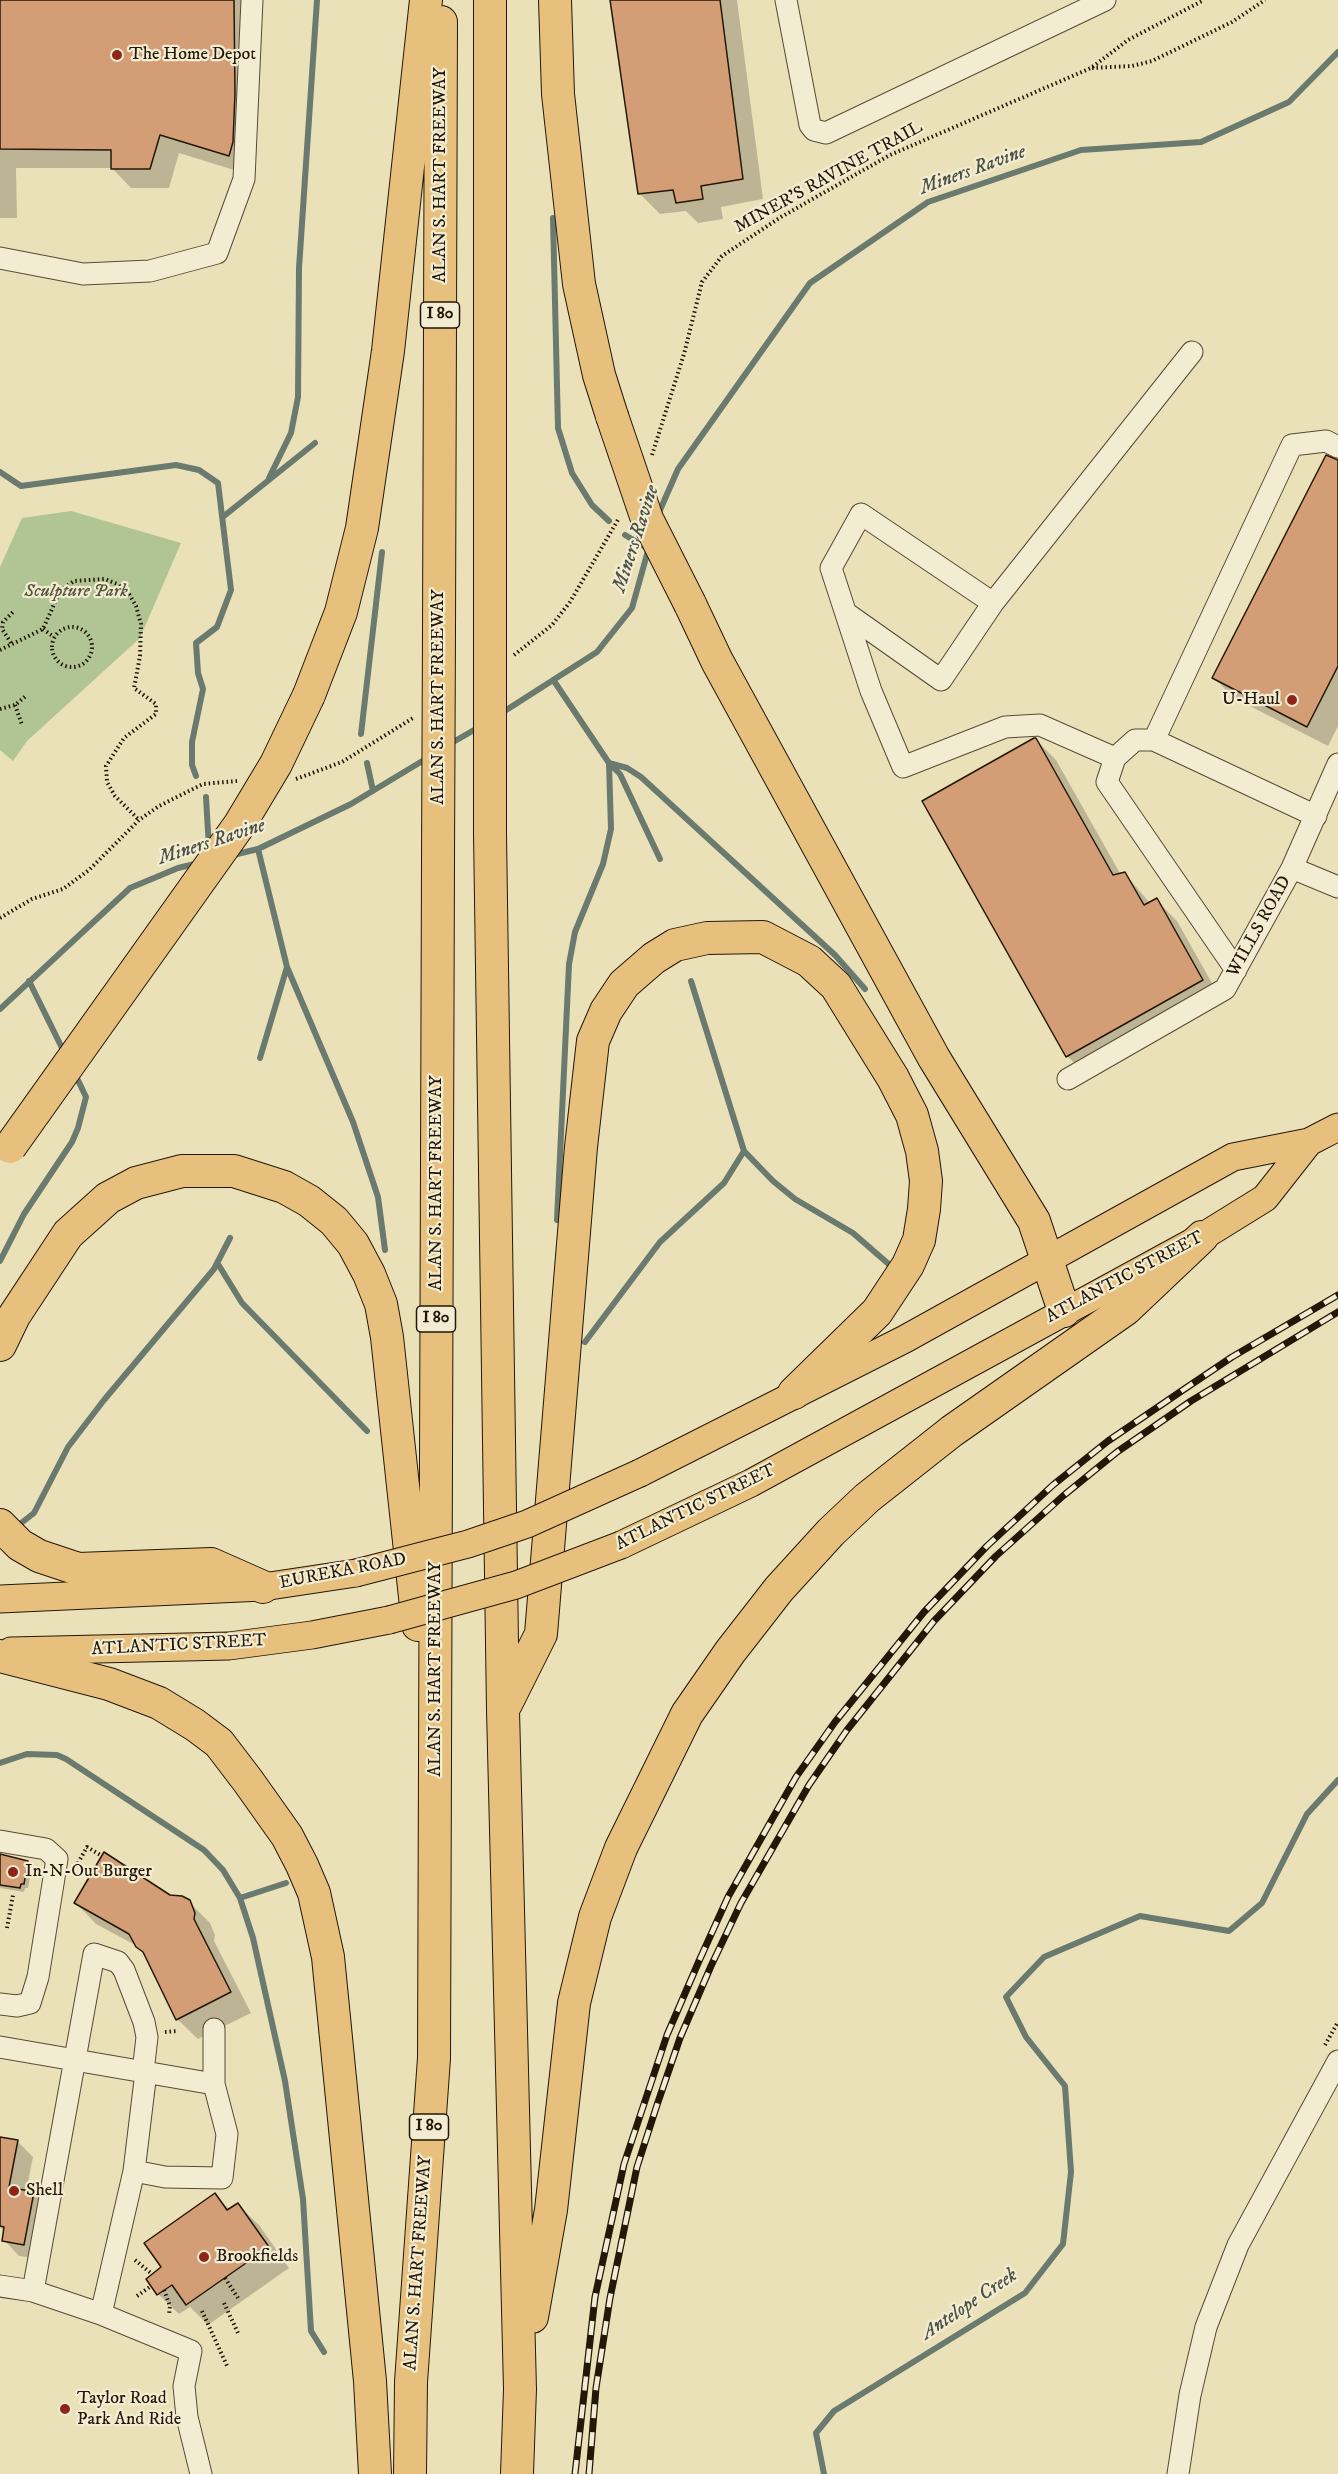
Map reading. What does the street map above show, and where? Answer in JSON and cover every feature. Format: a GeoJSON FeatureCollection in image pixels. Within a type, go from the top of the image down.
{"type":"FeatureCollection","features":[{"type":"Feature","properties":{"kind":"highway"},"geometry":{"type":"LineString","coordinates":[[5,1155],[240,824],[276,764],[309,695],[341,612],[362,528],[388,351],[426,0]]}},
{"type":"Feature","properties":{"kind":"highway","name":"ALAN S. HART FREEWAY"},"geometry":{"type":"LineString","coordinates":[[410,2474],[411,2382],[434,2058],[441,0]]}},
{"type":"Feature","properties":{"kind":"highway"},"geometry":{"type":"LineString","coordinates":[[490,0],[490,833],[503,1710],[520,2389],[518,2474]]}},
{"type":"Feature","properties":{"kind":"highway"},"geometry":{"type":"LineString","coordinates":[[555,0],[558,94],[579,284],[599,375],[647,519],[717,661],[934,1058],[1034,1221],[1064,1311]]}},
{"type":"Feature","properties":{"kind":"highway"},"geometry":{"type":"LineString","coordinates":[[503,1710],[541,1634],[581,1148],[593,1041],[606,1011],[624,984],[654,958],[675,945],[707,938],[763,937],[809,961],[836,986],[893,1078],[912,1115],[922,1151],[926,1181],[924,1209],[919,1240],[908,1265],[877,1312],[794,1393]]}},
{"type":"Feature","properties":{"kind":"highway"},"geometry":{"type":"LineString","coordinates":[[0,1345],[14,1316],[68,1234],[108,1198],[136,1183],[182,1171],[234,1171],[284,1187],[334,1221],[353,1244],[369,1274],[381,1304],[387,1337],[435,1779]]}},
{"type":"Feature","properties":{"kind":"highway"},"geometry":{"type":"LineString","coordinates":[[520,2389],[551,2210],[574,2003],[593,1928],[621,1848],[687,1714],[730,1652],[779,1589],[831,1532],[867,1498],[952,1431],[1126,1309],[1202,1237]]}},
{"type":"Feature","properties":{"kind":"highway"},"geometry":{"type":"LineString","coordinates":[[0,1525],[20,1545],[39,1556],[78,1569],[212,1564],[263,1587]]}},
{"type":"Feature","properties":{"kind":"highway"},"geometry":{"type":"LineString","coordinates":[[0,1656],[117,1687],[159,1703],[195,1725],[219,1743],[287,1836],[302,1865],[314,1893],[328,1958],[370,2381],[375,2474]]}},
{"type":"Feature","properties":{"kind":"main road","name":"ATLANTIC STREET"},"geometry":{"type":"LineString","coordinates":[[794,1393],[905,1339],[1233,1157],[1309,1142],[1338,1127]]}},
{"type":"Feature","properties":{"kind":"main road","name":"ATLANTIC STREET"},"geometry":{"type":"LineString","coordinates":[[0,1651],[219,1647],[312,1635],[459,1602],[565,1568],[621,1545],[751,1483],[1202,1237],[1265,1198],[1309,1142]]}},
{"type":"Feature","properties":{"kind":"main road","name":"EUREKA ROAD"},"geometry":{"type":"LineString","coordinates":[[0,1599],[263,1587],[357,1573],[468,1544],[537,1520],[640,1473],[794,1393]]}},
{"type":"Feature","properties":{"kind":"street"},"geometry":{"type":"LineString","coordinates":[[0,258],[83,274],[150,271],[217,253],[244,178],[252,0]]}},
{"type":"Feature","properties":{"kind":"street"},"geometry":{"type":"LineString","coordinates":[[786,0],[810,125],[814,130],[826,133],[1105,0]]}},
{"type":"Feature","properties":{"kind":"street"},"geometry":{"type":"LineString","coordinates":[[846,613],[942,680],[993,603],[1192,352]]}},
{"type":"Feature","properties":{"kind":"street"},"geometry":{"type":"LineString","coordinates":[[1154,740],[1292,445],[1326,441],[1338,447]]}},
{"type":"Feature","properties":{"kind":"street"},"geometry":{"type":"LineString","coordinates":[[993,603],[861,514],[831,568],[871,691],[903,767],[1005,727],[1040,725],[1115,758]]}},
{"type":"Feature","properties":{"kind":"street"},"geometry":{"type":"LineString","coordinates":[[1236,970],[1107,782],[1115,758],[1135,740],[1154,740],[1316,816]]}},
{"type":"Feature","properties":{"kind":"street","name":"WILLS ROAD"},"geometry":{"type":"LineString","coordinates":[[1068,1079],[1225,989],[1292,868],[1338,764]]}},
{"type":"Feature","properties":{"kind":"street"},"geometry":{"type":"LineString","coordinates":[[1292,868],[1338,887]]}},
{"type":"Feature","properties":{"kind":"street"},"geometry":{"type":"LineString","coordinates":[[0,1841],[46,1849],[57,1859],[38,1977],[30,2003],[17,2006],[0,2004]]}},
{"type":"Feature","properties":{"kind":"street"},"geometry":{"type":"LineString","coordinates":[[33,2291],[94,1954],[118,1962],[124,1970],[144,2022],[147,2037],[134,2171],[101,2314]]}},
{"type":"Feature","properties":{"kind":"street"},"geometry":{"type":"LineString","coordinates":[[134,2171],[165,2177],[222,2178],[227,2134],[214,2084],[214,2029]]}},
{"type":"Feature","properties":{"kind":"street"},"geometry":{"type":"LineString","coordinates":[[0,2047],[214,2084]]}},
{"type":"Feature","properties":{"kind":"street"},"geometry":{"type":"LineString","coordinates":[[1178,2474],[1190,2395],[1206,2327],[1230,2265],[1238,2245],[1338,2061]]}},
{"type":"Feature","properties":{"kind":"street"},"geometry":{"type":"LineString","coordinates":[[1,2290],[33,2291],[101,2314],[191,2352],[184,2386],[187,2418],[201,2474]]}},
{"type":"Feature","properties":{"kind":"path","name":"MINER'S RAVINE TRAIL"},"geometry":{"type":"LineString","coordinates":[[650,459],[674,386],[702,282],[722,256],[781,217],[890,156],[1091,68],[1128,40],[1204,0]]}},
{"type":"Feature","properties":{"kind":"path","name":"MINER'S RAVINE TRAIL"},"geometry":{"type":"LineString","coordinates":[[1091,68],[1132,66],[1152,61],[1232,22],[1265,0]]}},
{"type":"Feature","properties":{"kind":"path"},"geometry":{"type":"LineString","coordinates":[[511,657],[531,644],[552,625],[570,602],[620,517]]}},
{"type":"Feature","properties":{"kind":"path"},"geometry":{"type":"LineString","coordinates":[[0,651],[11,643],[43,629],[60,591],[74,581],[105,579],[123,589],[136,606],[141,633],[134,688],[156,704],[156,714],[124,738],[106,766],[107,782],[115,796],[139,820]]}},
{"type":"Feature","properties":{"kind":"path"},"geometry":{"type":"LineString","coordinates":[[11,643],[2,629],[3,622],[14,611]]}},
{"type":"Feature","properties":{"kind":"path"},"geometry":{"type":"LineString","coordinates":[[64,628],[77,628],[91,641],[91,654],[76,667],[64,666],[54,657],[52,644],[54,637],[64,628]]}},
{"type":"Feature","properties":{"kind":"path"},"geometry":{"type":"LineString","coordinates":[[43,629],[54,637]]}},
{"type":"Feature","properties":{"kind":"path"},"geometry":{"type":"LineString","coordinates":[[0,709],[15,705],[27,695]]}},
{"type":"Feature","properties":{"kind":"path"},"geometry":{"type":"LineString","coordinates":[[15,705],[22,725]]}},
{"type":"Feature","properties":{"kind":"path"},"geometry":{"type":"LineString","coordinates":[[288,780],[300,778],[342,762],[422,712]]}},
{"type":"Feature","properties":{"kind":"path"},"geometry":{"type":"LineString","coordinates":[[0,918],[33,899],[63,889],[89,870],[139,820],[195,787],[212,782],[245,780]]}},
{"type":"Feature","properties":{"kind":"path"},"geometry":{"type":"LineString","coordinates":[[7,1928],[13,1895]]}},
{"type":"Feature","properties":{"kind":"path"},"geometry":{"type":"LineString","coordinates":[[135,2259],[152,2274]]}},
{"type":"Feature","properties":{"kind":"path"},"geometry":{"type":"LineString","coordinates":[[225,2278],[238,2298]]}},
{"type":"Feature","properties":{"kind":"path"},"geometry":{"type":"LineString","coordinates":[[137,2296],[151,2286]]}},
{"type":"Feature","properties":{"kind":"path"},"geometry":{"type":"LineString","coordinates":[[164,2290],[170,2306],[169,2315]]}},
{"type":"Feature","properties":{"kind":"path"},"geometry":{"type":"LineString","coordinates":[[224,2302],[238,2333]]}},
{"type":"Feature","properties":{"kind":"path"},"geometry":{"type":"LineString","coordinates":[[202,2311],[228,2368]]}},
{"type":"Feature","properties":{"kind":"green space","name":"Sculpture Park"},"geometry":{"type":"Polygon","coordinates":[[[71,511],[181,543],[140,638],[27,741],[13,761],[0,750],[0,567],[22,518],[71,511]]]}},
{"type":"Feature","properties":{"kind":"building","name":"The Home Depot"},"geometry":{"type":"Polygon","coordinates":[[[0,0],[234,0],[235,93],[233,142],[229,156],[160,135],[150,169],[111,169],[111,150],[0,149],[0,0]]]}},
{"type":"Feature","properties":{"kind":"building"},"geometry":{"type":"Polygon","coordinates":[[[610,0],[720,0],[743,179],[701,186],[703,199],[676,203],[673,190],[638,194],[610,0]]]}},
{"type":"Feature","properties":{"kind":"building"},"geometry":{"type":"Polygon","coordinates":[[[1326,455],[1338,460],[1338,666],[1307,727],[1212,678],[1326,455]]]}},
{"type":"Feature","properties":{"kind":"building"},"geometry":{"type":"Polygon","coordinates":[[[1034,738],[1113,875],[1125,872],[1144,905],[1157,898],[1203,980],[1066,1057],[922,801],[1034,738]]]}},
{"type":"Feature","properties":{"kind":"building"},"geometry":{"type":"Polygon","coordinates":[[[104,1852],[170,1895],[182,1896],[190,1900],[195,1913],[194,1919],[231,1992],[176,2020],[143,1952],[136,1947],[129,1934],[74,1903],[104,1852]]]}},
{"type":"Feature","properties":{"kind":"building","name":"In-N-Out Burger"},"geometry":{"type":"Polygon","coordinates":[[[0,1854],[28,1861],[24,1884],[21,1884],[20,1888],[0,1885],[0,1854]]]}},
{"type":"Feature","properties":{"kind":"building","name":"Shell"},"geometry":{"type":"Polygon","coordinates":[[[0,2137],[18,2140],[9,2187],[34,2192],[24,2245],[2,2241],[4,2227],[0,2226],[0,2137]]]}},
{"type":"Feature","properties":{"kind":"building","name":"Brookfields"},"geometry":{"type":"Polygon","coordinates":[[[215,2193],[227,2210],[238,2203],[269,2247],[186,2305],[172,2285],[157,2295],[146,2279],[161,2267],[144,2243],[215,2193]]]}},
{"type":"Feature","properties":{"kind":"waterway"},"geometry":{"type":"LineString","coordinates":[[269,478],[291,433],[298,397],[299,268],[317,0]]}},
{"type":"Feature","properties":{"kind":"waterway","name":"Miners Ravine"},"geometry":{"type":"LineString","coordinates":[[657,517],[678,469],[810,283],[928,202],[1081,150],[1201,142],[1289,102],[1338,52]]}},
{"type":"Feature","properties":{"kind":"waterway"},"geometry":{"type":"LineString","coordinates":[[553,218],[558,428],[572,473],[592,505],[609,521]]}},
{"type":"Feature","properties":{"kind":"waterway"},"geometry":{"type":"LineString","coordinates":[[224,516],[315,443]]}},
{"type":"Feature","properties":{"kind":"waterway"},"geometry":{"type":"LineString","coordinates":[[0,472],[21,486],[176,465],[199,470],[218,483],[231,590],[217,627],[196,643],[198,673],[203,689],[192,742],[192,765],[196,776]]}},
{"type":"Feature","properties":{"kind":"waterway"},"geometry":{"type":"LineString","coordinates":[[625,535],[647,548]]}},
{"type":"Feature","properties":{"kind":"waterway","name":"Miners Ravine"},"geometry":{"type":"LineString","coordinates":[[500,714],[597,652],[632,608],[649,547]]}},
{"type":"Feature","properties":{"kind":"waterway"},"geometry":{"type":"LineString","coordinates":[[361,734],[382,552]]}},
{"type":"Feature","properties":{"kind":"waterway"},"geometry":{"type":"LineString","coordinates":[[554,681],[609,763],[620,774],[660,859]]}},
{"type":"Feature","properties":{"kind":"waterway","name":"Miners Ravine"},"geometry":{"type":"LineString","coordinates":[[448,745],[481,726]]}},
{"type":"Feature","properties":{"kind":"waterway","name":"Miners Ravine"},"geometry":{"type":"LineString","coordinates":[[233,855],[258,849],[351,804],[429,757]]}},
{"type":"Feature","properties":{"kind":"waterway"},"geometry":{"type":"LineString","coordinates":[[367,763],[373,791]]}},
{"type":"Feature","properties":{"kind":"waterway"},"geometry":{"type":"LineString","coordinates":[[557,1220],[569,964],[575,932],[603,864],[611,829],[609,763],[627,768],[641,777],[835,955],[865,989]]}},
{"type":"Feature","properties":{"kind":"waterway"},"geometry":{"type":"LineString","coordinates":[[206,797],[209,848]]}},
{"type":"Feature","properties":{"kind":"waterway"},"geometry":{"type":"LineString","coordinates":[[258,849],[287,967],[260,1058]]}},
{"type":"Feature","properties":{"kind":"waterway","name":"Miners Ravine"},"geometry":{"type":"LineString","coordinates":[[0,1009],[130,888],[178,868],[199,863]]}},
{"type":"Feature","properties":{"kind":"waterway"},"geometry":{"type":"LineString","coordinates":[[287,967],[353,1122],[378,1197],[385,1250]]}},
{"type":"Feature","properties":{"kind":"waterway"},"geometry":{"type":"LineString","coordinates":[[29,981],[65,1054]]}},
{"type":"Feature","properties":{"kind":"waterway"},"geometry":{"type":"LineString","coordinates":[[585,1342],[660,1242],[724,1183],[744,1151],[691,981]]}},
{"type":"Feature","properties":{"kind":"waterway"},"geometry":{"type":"LineString","coordinates":[[0,1261],[24,1214],[72,1142],[78,1128],[86,1097],[75,1074]]}},
{"type":"Feature","properties":{"kind":"waterway"},"geometry":{"type":"LineString","coordinates":[[744,1151],[773,1181],[795,1199],[853,1233],[892,1267]]}},
{"type":"Feature","properties":{"kind":"waterway"},"geometry":{"type":"LineString","coordinates":[[20,1524],[34,1513],[68,1447],[104,1400],[214,1269],[230,1238]]}},
{"type":"Feature","properties":{"kind":"waterway"},"geometry":{"type":"LineString","coordinates":[[218,1264],[242,1303],[367,1431]]}},
{"type":"Feature","properties":{"kind":"waterway"},"geometry":{"type":"LineString","coordinates":[[0,1763],[27,1754],[57,1755],[66,1759],[204,1850],[223,1870],[240,1898],[253,1938],[285,2081],[303,2199],[311,2331],[324,2352]]}},
{"type":"Feature","properties":{"kind":"waterway","name":"Antelope Creek"},"geometry":{"type":"LineString","coordinates":[[824,2474],[816,2433],[834,2411],[1025,2293],[1063,2244],[1071,2172],[1065,2086],[1026,2037],[1006,1997],[1044,1957],[1140,1916],[1229,1931],[1262,1903],[1307,1814],[1338,1780]]}},
{"type":"Feature","properties":{"kind":"waterway"},"geometry":{"type":"LineString","coordinates":[[240,1898],[286,1883]]}},
{"type":"Feature","properties":{"kind":"railway"},"geometry":{"type":"LineString","coordinates":[[575,2474],[595,2297],[624,2164],[667,2035],[699,1961],[728,1897],[796,1777],[835,1722],[924,1612],[987,1546],[1053,1485],[1108,1441],[1232,1357],[1338,1295]]}},
{"type":"Feature","properties":{"kind":"railway"},"geometry":{"type":"LineString","coordinates":[[589,2474],[596,2388],[610,2298],[637,2167],[680,2038],[711,1966],[741,1903],[809,1785],[847,1730],[934,1621],[996,1556],[1063,1496],[1117,1452],[1191,1401],[1338,1312]]}},
{"type":"Feature","properties":{"kind":"place","name":"The Home Depot"},"geometry":{"type":"Point","coordinates":[117,55]}},
{"type":"Feature","properties":{"kind":"place","name":"U-Haul"},"geometry":{"type":"Point","coordinates":[1292,700]}},
{"type":"Feature","properties":{"kind":"place","name":"In-N-Out Burger"},"geometry":{"type":"Point","coordinates":[13,1872]}},
{"type":"Feature","properties":{"kind":"place","name":"Shell"},"geometry":{"type":"Point","coordinates":[14,2191]}},
{"type":"Feature","properties":{"kind":"place","name":"Brookfields"},"geometry":{"type":"Point","coordinates":[204,2257]}},
{"type":"Feature","properties":{"kind":"place","name":"Taylor Road Park And Ride"},"geometry":{"type":"Point","coordinates":[65,2409]}}]}
